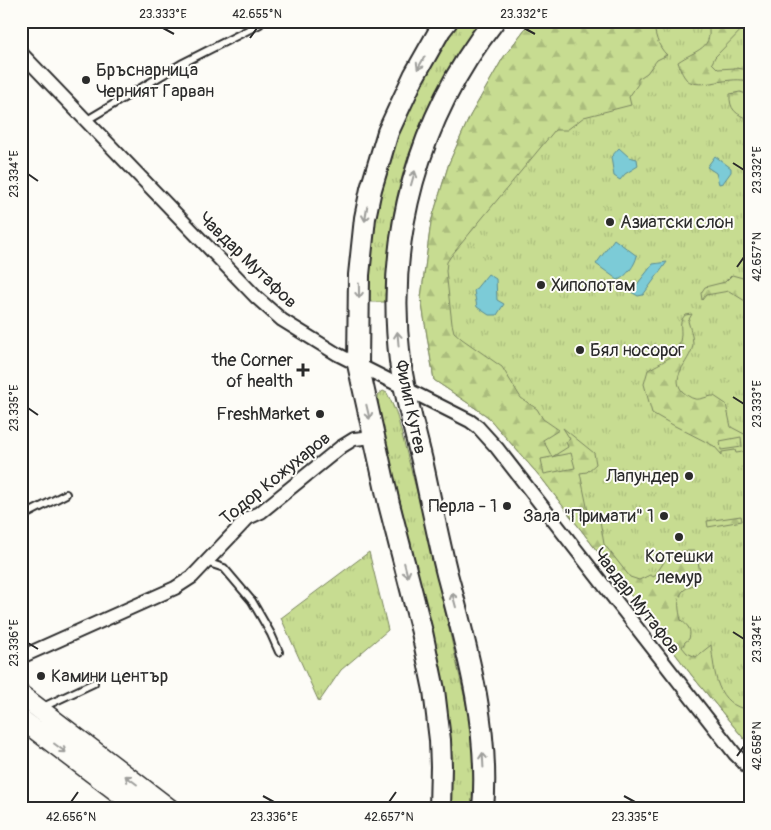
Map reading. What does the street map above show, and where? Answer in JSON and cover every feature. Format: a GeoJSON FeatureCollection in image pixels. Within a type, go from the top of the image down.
{"type":"FeatureCollection","features":[{"type":"Feature","properties":{"kind":"main road"},"geometry":{"type":"LineString","coordinates":[[440,809],[440,740],[434,690],[358,364],[358,275],[370,189],[388,132],[414,76],[447,21]]}},
{"type":"Feature","properties":{"kind":"main road","name":"Филип Кутев"},"geometry":{"type":"LineString","coordinates":[[483,809],[483,749],[472,673],[404,388],[397,331],[397,288],[402,229],[411,184],[428,136],[462,66],[494,21]]}},
{"type":"Feature","properties":{"kind":"main road"},"geometry":{"type":"LineString","coordinates":[[21,695],[170,809]]}},
{"type":"Feature","properties":{"kind":"main road"},"geometry":{"type":"LineString","coordinates":[[21,719],[140,809]]}},
{"type":"Feature","properties":{"kind":"street","name":"Чавдар Мутафов"},"geometry":{"type":"LineString","coordinates":[[21,53],[256,297],[297,330],[470,422],[486,436],[729,746],[750,769]]}},
{"type":"Feature","properties":{"kind":"street","name":"Тодор Кожухаров"},"geometry":{"type":"LineString","coordinates":[[21,657],[175,588],[192,577],[248,518],[261,512],[341,447],[354,439],[374,437]]}},
{"type":"Feature","properties":{"kind":"lane"},"geometry":{"type":"LineString","coordinates":[[87,120],[181,64],[260,24]]}},
{"type":"Feature","properties":{"kind":"lane"},"geometry":{"type":"LineString","coordinates":[[21,517],[66,494]]}},
{"type":"Feature","properties":{"kind":"lane"},"geometry":{"type":"LineString","coordinates":[[206,562],[224,568],[252,601],[279,652]]}},
{"type":"Feature","properties":{"kind":"lane"},"geometry":{"type":"LineString","coordinates":[[39,709],[94,683]]}},
{"type":"Feature","properties":{"kind":"green space"},"geometry":{"type":"Polygon","coordinates":[[[460,21],[481,21],[444,77],[413,142],[400,184],[391,228],[385,302],[368,302],[368,277],[373,226],[392,150],[416,92],[460,21]]]}},
{"type":"Feature","properties":{"kind":"green space"},"geometry":{"type":"Polygon","coordinates":[[[531,21],[750,21],[750,746],[693,677],[543,480],[487,416],[434,380],[421,298],[431,222],[449,163],[470,116],[503,58],[531,21]]]}},
{"type":"Feature","properties":{"kind":"green space"},"geometry":{"type":"Polygon","coordinates":[[[531,21],[654,21],[657,40],[667,55],[657,60],[647,73],[638,79],[638,84],[629,97],[631,105],[584,117],[567,130],[555,130],[447,262],[446,271],[452,324],[454,332],[462,339],[502,367],[521,398],[537,409],[543,419],[559,430],[543,440],[552,457],[568,447],[566,442],[570,439],[563,428],[594,453],[596,464],[587,472],[580,473],[589,516],[599,515],[604,544],[630,577],[639,580],[650,575],[654,577],[666,559],[683,551],[694,551],[697,555],[701,579],[683,591],[679,601],[681,620],[690,630],[689,639],[682,647],[687,653],[696,657],[711,645],[716,677],[723,695],[738,707],[750,710],[750,746],[693,677],[543,480],[487,416],[434,380],[421,298],[431,222],[449,163],[470,116],[503,58],[531,21]],[[571,453],[541,459],[544,474],[575,468],[571,453]]]}},
{"type":"Feature","properties":{"kind":"green space"},"geometry":{"type":"Polygon","coordinates":[[[707,21],[750,21],[715,57],[712,63],[718,69],[735,68],[750,70],[750,82],[734,80],[700,84],[687,80],[684,76],[678,62],[702,48],[706,43],[709,38],[707,21]]]}},
{"type":"Feature","properties":{"kind":"green space"},"geometry":{"type":"Polygon","coordinates":[[[740,92],[750,95],[750,120],[741,116],[732,108],[730,94],[740,92]]]}},
{"type":"Feature","properties":{"kind":"green space"},"geometry":{"type":"Polygon","coordinates":[[[732,275],[750,280],[750,304],[729,291],[706,295],[702,300],[701,293],[705,287],[725,282],[732,275]]]}},
{"type":"Feature","properties":{"kind":"green space"},"geometry":{"type":"Polygon","coordinates":[[[692,314],[688,321],[693,344],[692,350],[680,373],[679,385],[688,396],[700,399],[714,396],[726,404],[731,427],[750,437],[750,451],[736,453],[735,450],[722,452],[722,455],[714,446],[652,413],[644,384],[648,370],[666,360],[678,348],[681,322],[685,315],[692,314]],[[741,437],[720,441],[721,450],[742,447],[741,437]]]}},
{"type":"Feature","properties":{"kind":"green space"},"geometry":{"type":"Polygon","coordinates":[[[383,391],[387,393],[396,412],[423,515],[469,717],[475,783],[474,809],[450,809],[451,745],[445,690],[378,409],[378,395],[383,391]]]}},
{"type":"Feature","properties":{"kind":"green space"},"geometry":{"type":"Polygon","coordinates":[[[741,516],[742,521],[708,527],[707,521],[741,516]]]}},
{"type":"Feature","properties":{"kind":"green space"},"geometry":{"type":"Polygon","coordinates":[[[369,552],[388,630],[341,670],[319,702],[281,618],[369,552]]]}},
{"type":"Feature","properties":{"kind":"water"},"geometry":{"type":"Polygon","coordinates":[[[619,148],[629,157],[637,159],[638,166],[625,174],[620,180],[614,176],[611,157],[619,148]]]}},
{"type":"Feature","properties":{"kind":"water"},"geometry":{"type":"Polygon","coordinates":[[[715,156],[731,168],[731,172],[723,183],[719,184],[716,173],[707,167],[715,156]]]}},
{"type":"Feature","properties":{"kind":"water"},"geometry":{"type":"Polygon","coordinates":[[[614,239],[637,256],[630,270],[618,280],[596,264],[614,239]]]}},
{"type":"Feature","properties":{"kind":"water"},"geometry":{"type":"Polygon","coordinates":[[[667,262],[643,295],[638,296],[631,292],[653,264],[667,262]]]}},
{"type":"Feature","properties":{"kind":"water"},"geometry":{"type":"Polygon","coordinates":[[[488,274],[496,279],[497,300],[504,304],[497,315],[489,315],[477,307],[474,291],[488,274]]]}},
{"type":"Feature","properties":{"kind":"place","name":"Бръснарница Черният Гарван"},"geometry":{"type":"Point","coordinates":[86,80]}},
{"type":"Feature","properties":{"kind":"place","name":"Азиатски слон"},"geometry":{"type":"Point","coordinates":[610,222]}},
{"type":"Feature","properties":{"kind":"place","name":"Хипопотам"},"geometry":{"type":"Point","coordinates":[541,285]}},
{"type":"Feature","properties":{"kind":"place","name":"Бял носорог"},"geometry":{"type":"Point","coordinates":[580,350]}},
{"type":"Feature","properties":{"kind":"place","name":"the Corner of health"},"geometry":{"type":"Point","coordinates":[303,370]}},
{"type":"Feature","properties":{"kind":"place","name":"FreshMarket"},"geometry":{"type":"Point","coordinates":[320,414]}},
{"type":"Feature","properties":{"kind":"place","name":"Лапундер"},"geometry":{"type":"Point","coordinates":[689,476]}},
{"type":"Feature","properties":{"kind":"place","name":"Перла - 1"},"geometry":{"type":"Point","coordinates":[507,506]}},
{"type":"Feature","properties":{"kind":"place","name":"Зала \"Примати\" 1"},"geometry":{"type":"Point","coordinates":[664,516]}},
{"type":"Feature","properties":{"kind":"place","name":"Котешки лемур"},"geometry":{"type":"Point","coordinates":[679,537]}},
{"type":"Feature","properties":{"kind":"place","name":"Камини център"},"geometry":{"type":"Point","coordinates":[41,676]}}]}
